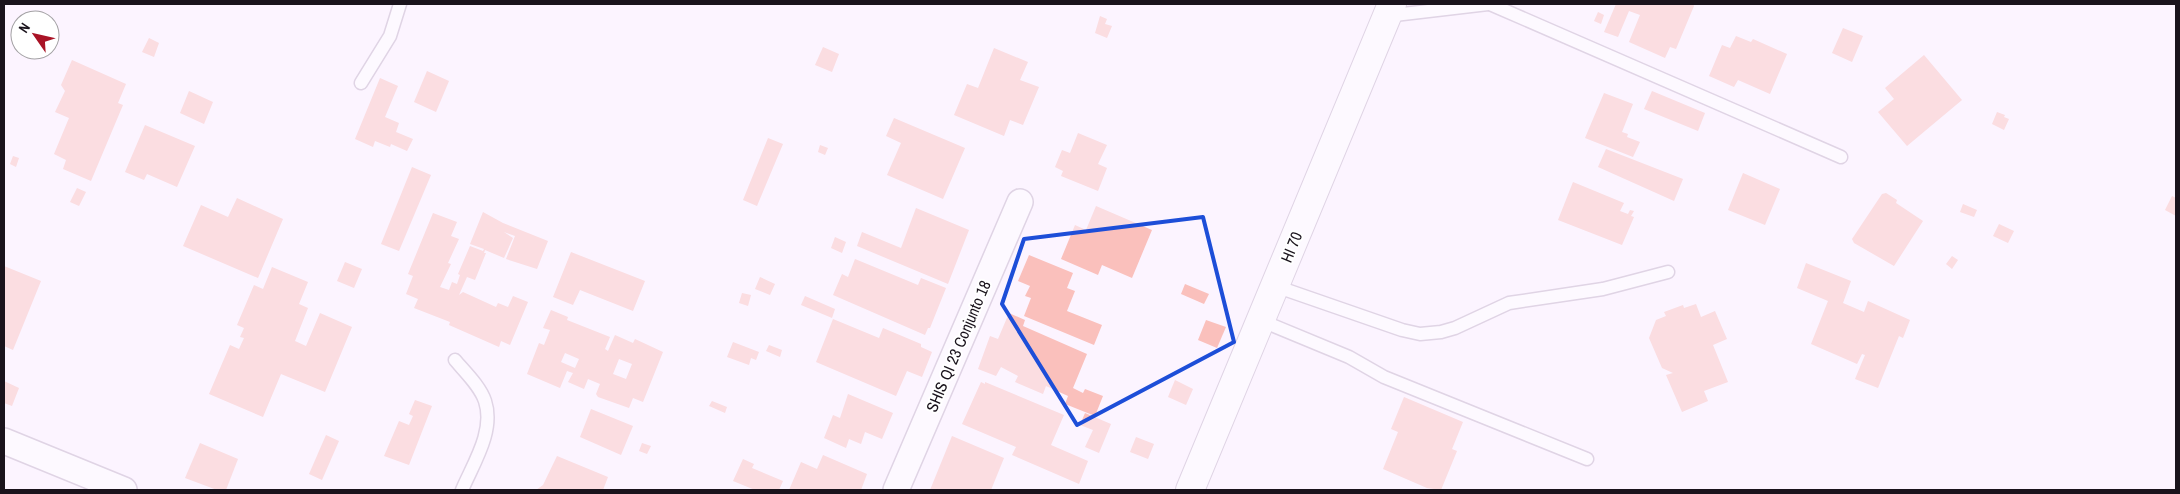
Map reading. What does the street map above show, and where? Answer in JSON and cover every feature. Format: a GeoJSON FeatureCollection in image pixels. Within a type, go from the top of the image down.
{"type":"FeatureCollection","features":[{"type":"Feature","properties":{"kind":"street","name":"HI 70"},"geometry":{"type":"LineString","coordinates":[[1190,490],[1262,321],[1389,10]]}},
{"type":"Feature","properties":{"kind":"street","name":"SHIS QI 23 Conjunto 18"},"geometry":{"type":"LineString","coordinates":[[896,490],[1020,202]]}},
{"type":"Feature","properties":{"kind":"street"},"geometry":{"type":"LineString","coordinates":[[4,441],[124,490]]}},
{"type":"Feature","properties":{"kind":"lane"},"geometry":{"type":"LineString","coordinates":[[361,83],[390,36],[400,4]]}},
{"type":"Feature","properties":{"kind":"lane"},"geometry":{"type":"LineString","coordinates":[[1389,10],[1489,4],[1841,157]]}},
{"type":"Feature","properties":{"kind":"lane"},"geometry":{"type":"LineString","coordinates":[[1275,286],[1402,330],[1420,334],[1454,328],[1509,303],[1538,297],[1603,289],[1668,272]]}},
{"type":"Feature","properties":{"kind":"lane"},"geometry":{"type":"LineString","coordinates":[[1262,321],[1349,357],[1384,377],[1587,459]]}},
{"type":"Feature","properties":{"kind":"lane"},"geometry":{"type":"LineString","coordinates":[[455,360],[485,400],[488,416],[484,438],[462,490]]}},
{"type":"Feature","properties":{"kind":"highlighted area"},"geometry":{"type":"Polygon","coordinates":[[[1203,217],[1234,342],[1077,425],[1002,304],[1024,239],[1203,217]]]}},
{"type":"Feature","properties":{"kind":"building"},"geometry":{"type":"Polygon","coordinates":[[[1616,4],[1693,4],[1694,6],[1676,49],[1670,47],[1665,58],[1629,42],[1640,15],[1629,11],[1618,37],[1604,32],[1616,4]]]}},
{"type":"Feature","properties":{"kind":"building"},"geometry":{"type":"Polygon","coordinates":[[[1598,12],[1604,15],[1601,24],[1594,21],[1598,12]]]}},
{"type":"Feature","properties":{"kind":"building"},"geometry":{"type":"Polygon","coordinates":[[[1100,16],[1107,19],[1105,24],[1112,26],[1107,38],[1095,33],[1100,16]]]}},
{"type":"Feature","properties":{"kind":"building"},"geometry":{"type":"Polygon","coordinates":[[[1843,28],[1863,36],[1852,62],[1832,53],[1843,28]]]}},
{"type":"Feature","properties":{"kind":"building"},"geometry":{"type":"Polygon","coordinates":[[[1736,36],[1751,42],[1753,39],[1787,54],[1770,94],[1738,80],[1734,87],[1709,76],[1722,45],[1730,48],[1736,36]]]}},
{"type":"Feature","properties":{"kind":"building"},"geometry":{"type":"Polygon","coordinates":[[[149,38],[159,43],[154,57],[142,52],[149,38]]]}},
{"type":"Feature","properties":{"kind":"building"},"geometry":{"type":"Polygon","coordinates":[[[823,47],[839,54],[832,72],[815,65],[823,47]]]}},
{"type":"Feature","properties":{"kind":"building"},"geometry":{"type":"Polygon","coordinates":[[[994,48],[1028,62],[1020,80],[1039,87],[1023,125],[1010,120],[1004,136],[954,115],[967,84],[978,88],[994,48]]]}},
{"type":"Feature","properties":{"kind":"building"},"geometry":{"type":"Polygon","coordinates":[[[1924,55],[1962,100],[1907,146],[1878,112],[1894,99],[1885,88],[1924,55]]]}},
{"type":"Feature","properties":{"kind":"building"},"geometry":{"type":"Polygon","coordinates":[[[72,60],[126,84],[118,103],[123,105],[91,181],[63,169],[66,160],[54,154],[69,118],[55,112],[65,91],[61,85],[72,60]]]}},
{"type":"Feature","properties":{"kind":"building"},"geometry":{"type":"Polygon","coordinates":[[[427,71],[449,81],[436,112],[414,102],[427,71]]]}},
{"type":"Feature","properties":{"kind":"building"},"geometry":{"type":"Polygon","coordinates":[[[380,78],[398,86],[385,117],[399,123],[396,132],[413,139],[407,151],[391,144],[390,147],[375,141],[373,147],[355,139],[380,78]]]}},
{"type":"Feature","properties":{"kind":"building"},"geometry":{"type":"Polygon","coordinates":[[[189,91],[213,102],[204,124],[180,113],[189,91]]]}},
{"type":"Feature","properties":{"kind":"building"},"geometry":{"type":"Polygon","coordinates":[[[1652,91],[1705,113],[1698,131],[1644,109],[1652,91]]]}},
{"type":"Feature","properties":{"kind":"building"},"geometry":{"type":"Polygon","coordinates":[[[1604,93],[1633,104],[1622,132],[1628,134],[1627,137],[1640,142],[1633,157],[1585,138],[1604,93]]]}},
{"type":"Feature","properties":{"kind":"building"},"geometry":{"type":"Polygon","coordinates":[[[1997,112],[2009,119],[2004,130],[1992,124],[1997,112]]]}},
{"type":"Feature","properties":{"kind":"building"},"geometry":{"type":"Polygon","coordinates":[[[894,118],[965,148],[943,199],[887,175],[901,143],[886,136],[894,118]]]}},
{"type":"Feature","properties":{"kind":"building"},"geometry":{"type":"Polygon","coordinates":[[[145,125],[195,146],[177,187],[147,174],[144,180],[125,172],[145,125]]]}},
{"type":"Feature","properties":{"kind":"building"},"geometry":{"type":"Polygon","coordinates":[[[1078,133],[1107,145],[1098,164],[1107,168],[1098,191],[1061,176],[1063,171],[1055,167],[1062,150],[1070,153],[1078,133]]]}},
{"type":"Feature","properties":{"kind":"building"},"geometry":{"type":"Polygon","coordinates":[[[768,138],[783,144],[757,206],[743,200],[768,138]]]}},
{"type":"Feature","properties":{"kind":"building"},"geometry":{"type":"Polygon","coordinates":[[[820,145],[828,148],[825,155],[818,152],[820,145]]]}},
{"type":"Feature","properties":{"kind":"building"},"geometry":{"type":"Polygon","coordinates":[[[1606,149],[1683,179],[1674,201],[1598,167],[1606,149]]]}},
{"type":"Feature","properties":{"kind":"building"},"geometry":{"type":"Polygon","coordinates":[[[13,156],[19,158],[16,167],[10,164],[13,156]]]}},
{"type":"Feature","properties":{"kind":"building"},"geometry":{"type":"Polygon","coordinates":[[[412,167],[431,175],[399,251],[381,244],[412,167]]]}},
{"type":"Feature","properties":{"kind":"building"},"geometry":{"type":"Polygon","coordinates":[[[1743,173],[1780,189],[1765,225],[1728,210],[1743,173]]]}},
{"type":"Feature","properties":{"kind":"building"},"geometry":{"type":"Polygon","coordinates":[[[1573,182],[1624,203],[1620,211],[1628,214],[1630,210],[1634,211],[1631,216],[1634,217],[1622,245],[1558,220],[1573,182]]]}},
{"type":"Feature","properties":{"kind":"building"},"geometry":{"type":"Polygon","coordinates":[[[77,188],[86,192],[79,206],[70,202],[77,188]]]}},
{"type":"Feature","properties":{"kind":"building"},"geometry":{"type":"Polygon","coordinates":[[[1886,193],[1897,200],[1896,203],[1923,221],[1894,266],[1854,243],[1852,239],[1882,194],[1886,193]]]}},
{"type":"Feature","properties":{"kind":"building"},"geometry":{"type":"Polygon","coordinates":[[[2172,196],[2176,198],[2176,216],[2165,210],[2172,196]]]}},
{"type":"Feature","properties":{"kind":"building"},"geometry":{"type":"Polygon","coordinates":[[[237,198],[283,219],[258,278],[183,246],[201,205],[228,217],[237,198]]]}},
{"type":"Feature","properties":{"kind":"building"},"geometry":{"type":"Polygon","coordinates":[[[1963,204],[1977,210],[1974,217],[1960,212],[1963,204]]]}},
{"type":"Feature","properties":{"kind":"building"},"geometry":{"type":"Polygon","coordinates":[[[1096,206],[1152,230],[1132,278],[1102,265],[1098,275],[1061,259],[1075,225],[1086,230],[1096,206]]]}},
{"type":"Feature","properties":{"kind":"building"},"geometry":{"type":"Polygon","coordinates":[[[916,208],[969,230],[948,284],[857,246],[862,232],[901,248],[916,208]]]}},
{"type":"Feature","properties":{"kind":"building"},"geometry":{"type":"Polygon","coordinates":[[[483,212],[503,223],[548,241],[537,269],[506,259],[515,236],[504,232],[513,238],[504,258],[485,250],[484,253],[486,253],[475,280],[467,277],[459,295],[463,292],[496,307],[498,303],[508,307],[513,296],[528,302],[510,345],[501,341],[499,347],[449,325],[450,322],[414,308],[418,299],[406,294],[413,276],[408,274],[433,213],[457,222],[451,236],[459,239],[448,263],[451,264],[440,287],[449,290],[452,282],[457,284],[460,275],[458,274],[470,246],[483,251],[484,249],[470,244],[483,212]]]}},
{"type":"Feature","properties":{"kind":"building"},"geometry":{"type":"Polygon","coordinates":[[[1999,224],[2014,231],[2008,243],[1993,236],[1999,224]]]}},
{"type":"Feature","properties":{"kind":"building"},"geometry":{"type":"Polygon","coordinates":[[[835,237],[846,242],[842,253],[831,248],[835,237]]]}},
{"type":"Feature","properties":{"kind":"building"},"geometry":{"type":"Polygon","coordinates":[[[571,252],[645,281],[633,311],[580,290],[573,305],[553,297],[571,252]]]}},
{"type":"Feature","properties":{"kind":"building"},"geometry":{"type":"Polygon","coordinates":[[[1029,255],[1073,273],[1067,288],[1075,291],[1067,311],[1102,325],[1094,345],[1024,316],[1031,298],[1025,296],[1030,286],[1018,281],[1029,255]]]}},
{"type":"Feature","properties":{"kind":"building"},"geometry":{"type":"Polygon","coordinates":[[[1952,256],[1958,260],[1952,269],[1946,264],[1952,256]]]}},
{"type":"Feature","properties":{"kind":"building"},"geometry":{"type":"Polygon","coordinates":[[[855,259],[918,285],[921,278],[946,288],[930,328],[928,328],[925,335],[833,295],[842,274],[848,277],[855,259]]]}},
{"type":"Feature","properties":{"kind":"building"},"geometry":{"type":"Polygon","coordinates":[[[345,262],[362,269],[354,288],[337,281],[345,262]]]}},
{"type":"Feature","properties":{"kind":"building"},"geometry":{"type":"Polygon","coordinates":[[[1806,263],[1851,281],[1843,303],[1864,312],[1868,301],[1910,320],[1903,338],[1899,336],[1878,388],[1855,379],[1865,355],[1862,354],[1857,364],[1811,344],[1828,301],[1797,288],[1806,263]]]}},
{"type":"Feature","properties":{"kind":"building"},"geometry":{"type":"Polygon","coordinates":[[[4,266],[41,281],[13,350],[4,346],[4,266]]]}},
{"type":"Feature","properties":{"kind":"building"},"geometry":{"type":"Polygon","coordinates":[[[272,267],[308,282],[299,304],[308,308],[295,341],[306,346],[320,313],[352,327],[325,392],[281,374],[263,417],[209,394],[230,345],[239,349],[244,338],[240,337],[244,328],[237,325],[254,285],[263,289],[272,267]]]}},
{"type":"Feature","properties":{"kind":"building"},"geometry":{"type":"Polygon","coordinates":[[[760,277],[775,284],[770,295],[755,289],[760,277]]]}},
{"type":"Feature","properties":{"kind":"building"},"geometry":{"type":"Polygon","coordinates":[[[1185,284],[1209,294],[1204,304],[1181,294],[1185,284]]]}},
{"type":"Feature","properties":{"kind":"building"},"geometry":{"type":"Polygon","coordinates":[[[742,293],[751,295],[748,306],[739,303],[742,293]]]}},
{"type":"Feature","properties":{"kind":"building"},"geometry":{"type":"Polygon","coordinates":[[[805,296],[835,309],[832,318],[801,305],[805,296]]]}},
{"type":"Feature","properties":{"kind":"building"},"geometry":{"type":"Polygon","coordinates":[[[1696,304],[1701,317],[1715,311],[1727,339],[1713,345],[1728,382],[1704,391],[1708,401],[1682,412],[1666,375],[1673,373],[1662,368],[1649,338],[1656,320],[1666,316],[1664,312],[1683,305],[1684,308],[1696,304]]]}},
{"type":"Feature","properties":{"kind":"building"},"geometry":{"type":"Polygon","coordinates":[[[551,310],[568,317],[567,320],[610,337],[605,349],[608,351],[615,335],[633,343],[635,339],[663,352],[643,402],[633,398],[629,408],[598,397],[596,394],[600,384],[588,379],[584,389],[568,382],[573,373],[567,371],[560,388],[527,374],[539,343],[544,345],[550,330],[543,328],[551,310]],[[565,353],[561,362],[575,368],[579,359],[565,353]],[[619,359],[613,374],[626,379],[632,364],[619,359]]]}},
{"type":"Feature","properties":{"kind":"building"},"geometry":{"type":"Polygon","coordinates":[[[1009,313],[1025,320],[1023,326],[1087,354],[1073,388],[1083,393],[1085,389],[1103,396],[1095,416],[1065,404],[1068,396],[1046,386],[1043,394],[1015,382],[1018,376],[1001,367],[996,376],[978,369],[990,336],[998,339],[1009,313]]]}},
{"type":"Feature","properties":{"kind":"building"},"geometry":{"type":"Polygon","coordinates":[[[833,319],[879,338],[883,328],[921,344],[921,347],[932,352],[922,377],[907,371],[896,396],[816,362],[833,319]]]}},
{"type":"Feature","properties":{"kind":"building"},"geometry":{"type":"Polygon","coordinates":[[[1206,320],[1226,327],[1217,348],[1198,340],[1206,320]]]}},
{"type":"Feature","properties":{"kind":"building"},"geometry":{"type":"Polygon","coordinates":[[[733,342],[759,352],[756,360],[751,358],[749,365],[727,357],[733,342]]]}},
{"type":"Feature","properties":{"kind":"building"},"geometry":{"type":"Polygon","coordinates":[[[769,345],[782,350],[780,357],[766,351],[769,345]]]}},
{"type":"Feature","properties":{"kind":"building"},"geometry":{"type":"Polygon","coordinates":[[[1175,380],[1193,389],[1186,405],[1168,397],[1175,380]]]}},
{"type":"Feature","properties":{"kind":"building"},"geometry":{"type":"Polygon","coordinates":[[[4,381],[19,388],[12,406],[4,403],[4,381]]]}},
{"type":"Feature","properties":{"kind":"building"},"geometry":{"type":"Polygon","coordinates":[[[981,382],[1064,415],[1051,445],[1088,461],[1079,484],[1012,455],[1016,447],[962,424],[981,382]]]}},
{"type":"Feature","properties":{"kind":"building"},"geometry":{"type":"Polygon","coordinates":[[[848,394],[893,413],[882,439],[865,432],[861,444],[849,439],[846,448],[824,438],[833,415],[840,418],[848,394]]]}},
{"type":"Feature","properties":{"kind":"building"},"geometry":{"type":"Polygon","coordinates":[[[1404,397],[1463,422],[1452,449],[1457,451],[1441,490],[1427,488],[1383,469],[1398,432],[1391,429],[1404,397]]]}},
{"type":"Feature","properties":{"kind":"building"},"geometry":{"type":"Polygon","coordinates":[[[415,400],[432,406],[409,465],[384,456],[399,421],[409,425],[413,416],[409,414],[415,400]]]}},
{"type":"Feature","properties":{"kind":"building"},"geometry":{"type":"Polygon","coordinates":[[[712,401],[727,407],[725,413],[709,406],[712,401]]]}},
{"type":"Feature","properties":{"kind":"building"},"geometry":{"type":"Polygon","coordinates":[[[591,409],[633,426],[621,455],[580,437],[591,409]]]}},
{"type":"Feature","properties":{"kind":"building"},"geometry":{"type":"Polygon","coordinates":[[[1085,413],[1111,424],[1099,453],[1085,447],[1093,430],[1080,425],[1085,413]]]}},
{"type":"Feature","properties":{"kind":"building"},"geometry":{"type":"Polygon","coordinates":[[[326,435],[339,441],[322,480],[309,474],[326,435]]]}},
{"type":"Feature","properties":{"kind":"building"},"geometry":{"type":"Polygon","coordinates":[[[952,436],[1004,458],[991,490],[930,490],[952,436]]]}},
{"type":"Feature","properties":{"kind":"building"},"geometry":{"type":"Polygon","coordinates":[[[1136,437],[1154,444],[1148,459],[1130,452],[1136,437]]]}},
{"type":"Feature","properties":{"kind":"building"},"geometry":{"type":"Polygon","coordinates":[[[200,443],[238,459],[226,490],[217,490],[185,478],[200,443]]]}},
{"type":"Feature","properties":{"kind":"building"},"geometry":{"type":"Polygon","coordinates":[[[642,443],[651,446],[647,454],[639,451],[642,443]]]}},
{"type":"Feature","properties":{"kind":"building"},"geometry":{"type":"Polygon","coordinates":[[[823,455],[867,474],[861,490],[789,490],[801,462],[817,469],[823,455]]]}},
{"type":"Feature","properties":{"kind":"building"},"geometry":{"type":"Polygon","coordinates":[[[557,456],[608,477],[603,490],[536,490],[543,485],[557,456]]]}},
{"type":"Feature","properties":{"kind":"building"},"geometry":{"type":"Polygon","coordinates":[[[743,459],[754,464],[752,468],[783,481],[779,490],[755,490],[733,481],[743,459]]]}}]}
